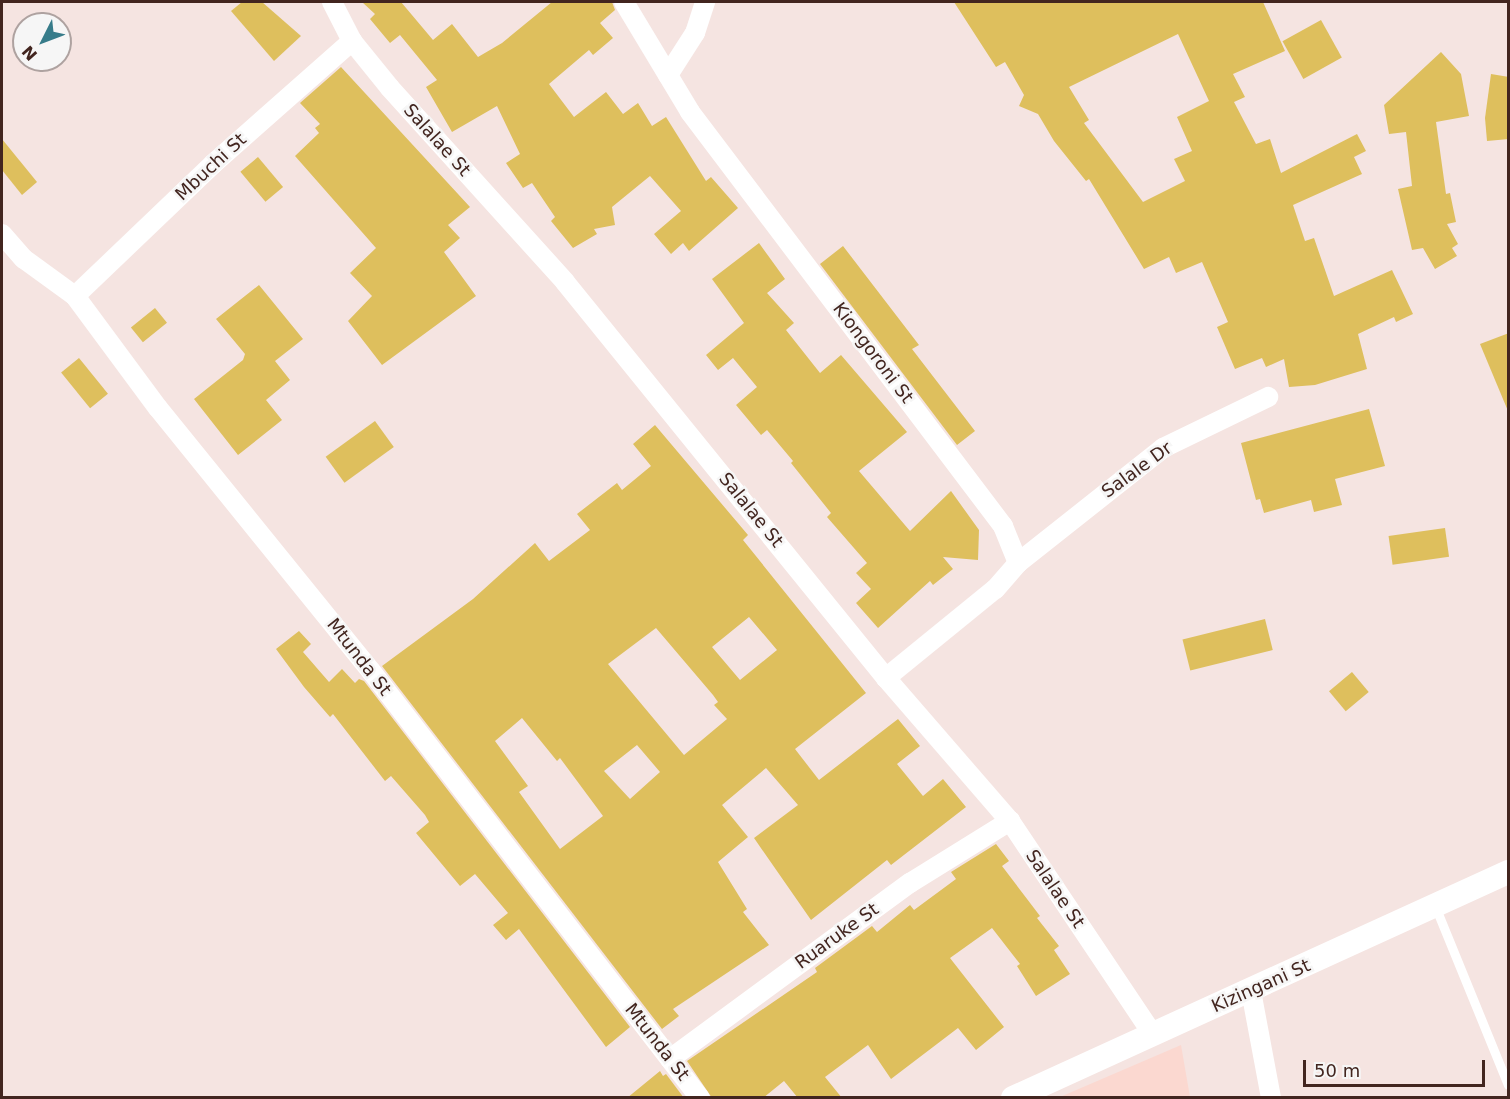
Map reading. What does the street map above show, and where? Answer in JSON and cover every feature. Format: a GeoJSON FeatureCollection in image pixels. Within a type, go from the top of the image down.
{"type":"FeatureCollection","features":[{"type":"Feature","properties":{"kind":"street","name":"Salalae St"},"geometry":{"type":"LineString","coordinates":[[332,2],[352,41],[572,291],[886,678],[1010,821],[1152,1033]]}},
{"type":"Feature","properties":{"kind":"street","name":"Kiongoroni St"},"geometry":{"type":"LineString","coordinates":[[624,2],[690,112],[1003,525],[1018,563]]}},
{"type":"Feature","properties":{"kind":"street"},"geometry":{"type":"LineString","coordinates":[[668,75],[695,33],[705,2]]}},
{"type":"Feature","properties":{"kind":"street","name":"Mbuchi St"},"geometry":{"type":"LineString","coordinates":[[75,296],[213,164],[352,41]]}},
{"type":"Feature","properties":{"kind":"street","name":"Mtunda St"},"geometry":{"type":"LineString","coordinates":[[2,234],[24,260],[75,296],[158,408],[371,671],[700,1098]]}},
{"type":"Feature","properties":{"kind":"street","name":"Salale Dr"},"geometry":{"type":"LineString","coordinates":[[1018,563],[1163,448],[1268,397]]}},
{"type":"Feature","properties":{"kind":"street"},"geometry":{"type":"LineString","coordinates":[[886,678],[995,589],[1018,563]]}},
{"type":"Feature","properties":{"kind":"street","name":"Ruaruke St"},"geometry":{"type":"LineString","coordinates":[[670,1059],[910,883],[1010,821]]}},
{"type":"Feature","properties":{"kind":"street","name":"Kizingani St"},"geometry":{"type":"LineString","coordinates":[[1013,1098],[1509,872]]}},
{"type":"Feature","properties":{"kind":"street"},"geometry":{"type":"LineString","coordinates":[[1251,991],[1271,1098]]}},
{"type":"Feature","properties":{"kind":"lane"},"geometry":{"type":"LineString","coordinates":[[1435,906],[1509,1085]]}},
{"type":"Feature","properties":{"kind":"shaded area"},"geometry":{"type":"Polygon","coordinates":[[[1181,1045],[1190,1097],[1060,1097],[1181,1045]]]}},
{"type":"Feature","properties":{"kind":"building"},"geometry":{"type":"Polygon","coordinates":[[[242,2],[262,2],[301,36],[274,61],[231,11],[242,2]]]}},
{"type":"Feature","properties":{"kind":"building"},"geometry":{"type":"Polygon","coordinates":[[[362,2],[401,2],[433,40],[452,24],[478,57],[502,43],[552,2],[612,2],[615,10],[600,23],[613,38],[593,55],[589,50],[549,84],[574,117],[606,92],[623,114],[638,103],[652,126],[666,117],[706,181],[711,177],[738,208],[689,251],[683,243],[671,254],[654,234],[681,211],[650,176],[612,207],[615,225],[594,229],[597,234],[573,248],[551,221],[555,217],[532,183],[523,188],[506,163],[520,154],[497,106],[452,132],[426,87],[437,80],[400,35],[390,43],[370,19],[375,14],[362,2]]]}},
{"type":"Feature","properties":{"kind":"building"},"geometry":{"type":"Polygon","coordinates":[[[954,2],[1263,2],[1285,51],[1233,74],[1245,97],[1234,102],[1256,144],[1270,139],[1281,173],[1357,134],[1366,151],[1354,157],[1362,174],[1293,205],[1305,241],[1314,238],[1334,296],[1392,270],[1413,314],[1396,322],[1394,317],[1358,334],[1367,369],[1315,385],[1289,387],[1284,359],[1266,367],[1262,358],[1235,369],[1217,327],[1228,322],[1202,262],[1176,273],[1169,257],[1144,269],[1089,179],[1086,181],[1054,141],[1038,114],[1019,106],[1024,95],[1005,62],[996,67],[954,2]],[[1178,34],[1069,87],[1089,120],[1084,123],[1143,202],[1185,181],[1174,159],[1192,151],[1177,117],[1209,101],[1178,34]]]}},
{"type":"Feature","properties":{"kind":"building"},"geometry":{"type":"Polygon","coordinates":[[[1321,20],[1342,58],[1303,79],[1283,41],[1321,20]]]}},
{"type":"Feature","properties":{"kind":"building"},"geometry":{"type":"Polygon","coordinates":[[[1441,52],[1461,74],[1469,116],[1436,122],[1446,194],[1450,193],[1456,222],[1447,224],[1458,244],[1452,248],[1457,256],[1435,269],[1423,248],[1412,250],[1398,189],[1412,186],[1406,132],[1389,134],[1384,105],[1441,52]]]}},
{"type":"Feature","properties":{"kind":"building"},"geometry":{"type":"Polygon","coordinates":[[[341,67],[470,207],[448,225],[460,238],[444,252],[476,296],[382,365],[348,321],[372,296],[350,273],[376,248],[295,156],[319,133],[315,128],[320,124],[300,103],[341,67]]]}},
{"type":"Feature","properties":{"kind":"building"},"geometry":{"type":"Polygon","coordinates":[[[1491,74],[1509,77],[1509,139],[1487,141],[1485,118],[1491,74]]]}},
{"type":"Feature","properties":{"kind":"building"},"geometry":{"type":"Polygon","coordinates":[[[2,139],[37,182],[22,195],[2,170],[2,139]]]}},
{"type":"Feature","properties":{"kind":"building"},"geometry":{"type":"Polygon","coordinates":[[[258,157],[283,187],[265,202],[240,172],[258,157]]]}},
{"type":"Feature","properties":{"kind":"building"},"geometry":{"type":"Polygon","coordinates":[[[759,243],[785,279],[767,293],[794,323],[786,330],[820,373],[841,355],[907,432],[859,471],[910,531],[951,491],[979,530],[978,560],[943,557],[953,569],[933,585],[930,581],[878,628],[856,603],[871,589],[856,573],[867,563],[827,517],[831,513],[791,463],[793,461],[767,430],[761,435],[736,405],[757,387],[733,358],[718,370],[706,355],[744,323],[712,279],[759,243]]]}},
{"type":"Feature","properties":{"kind":"building"},"geometry":{"type":"Polygon","coordinates":[[[843,246],[919,345],[912,349],[975,431],[957,445],[820,264],[843,246]]]}},
{"type":"Feature","properties":{"kind":"building"},"geometry":{"type":"Polygon","coordinates":[[[259,285],[303,339],[275,361],[290,380],[266,400],[282,420],[238,455],[194,399],[243,360],[245,354],[216,319],[259,285]]]}},
{"type":"Feature","properties":{"kind":"building"},"geometry":{"type":"Polygon","coordinates":[[[155,308],[167,323],[143,342],[131,328],[155,308]]]}},
{"type":"Feature","properties":{"kind":"building"},"geometry":{"type":"Polygon","coordinates":[[[1509,333],[1509,411],[1508,411],[1480,344],[1509,333]]]}},
{"type":"Feature","properties":{"kind":"building"},"geometry":{"type":"Polygon","coordinates":[[[79,358],[108,394],[90,408],[61,372],[79,358]]]}},
{"type":"Feature","properties":{"kind":"building"},"geometry":{"type":"Polygon","coordinates":[[[1369,409],[1385,466],[1335,479],[1342,505],[1314,512],[1311,500],[1264,513],[1260,499],[1256,500],[1241,443],[1369,409]]]}},
{"type":"Feature","properties":{"kind":"building"},"geometry":{"type":"Polygon","coordinates":[[[375,421],[394,447],[344,483],[326,457],[375,421]]]}},
{"type":"Feature","properties":{"kind":"building"},"geometry":{"type":"Polygon","coordinates":[[[655,425],[748,535],[743,540],[866,693],[795,749],[819,780],[898,719],[920,746],[897,764],[923,796],[943,779],[966,807],[891,865],[887,860],[811,920],[754,838],[798,805],[766,768],[722,805],[748,837],[718,862],[747,909],[743,912],[769,945],[673,1009],[679,1016],[662,1029],[382,666],[473,599],[535,543],[549,561],[590,530],[577,514],[617,483],[622,490],[651,466],[633,444],[655,425]],[[749,617],[712,647],[740,680],[777,650],[749,617]],[[656,628],[608,664],[684,755],[727,719],[714,705],[718,702],[713,695],[656,628]],[[522,718],[495,741],[528,786],[519,792],[560,849],[603,816],[560,758],[557,761],[522,718]],[[637,745],[604,771],[630,799],[660,772],[637,745]]]}},
{"type":"Feature","properties":{"kind":"building"},"geometry":{"type":"Polygon","coordinates":[[[1445,528],[1449,557],[1393,565],[1389,536],[1445,528]]]}},
{"type":"Feature","properties":{"kind":"building"},"geometry":{"type":"Polygon","coordinates":[[[1265,619],[1273,650],[1190,671],[1183,640],[1265,619]]]}},
{"type":"Feature","properties":{"kind":"building"},"geometry":{"type":"Polygon","coordinates":[[[299,631],[311,644],[303,652],[329,682],[342,669],[355,683],[359,679],[364,681],[630,1027],[606,1047],[519,929],[506,940],[493,925],[508,913],[475,874],[460,886],[416,833],[429,822],[425,815],[391,776],[385,781],[333,714],[330,717],[304,687],[276,649],[299,631]]]}},
{"type":"Feature","properties":{"kind":"building"},"geometry":{"type":"Polygon","coordinates":[[[1352,672],[1369,692],[1346,711],[1329,691],[1352,672]]]}},
{"type":"Feature","properties":{"kind":"building"},"geometry":{"type":"Polygon","coordinates":[[[996,844],[1009,861],[1002,866],[1040,916],[1037,918],[1059,946],[1054,950],[1070,974],[1036,996],[1017,966],[1020,964],[992,928],[950,958],[1004,1027],[976,1050],[958,1028],[891,1079],[868,1045],[825,1077],[842,1098],[798,1098],[784,1081],[763,1098],[712,1098],[687,1061],[817,972],[815,968],[872,926],[877,932],[910,905],[914,910],[956,879],[951,872],[996,844]]]}},
{"type":"Feature","properties":{"kind":"building"},"geometry":{"type":"Polygon","coordinates":[[[660,1071],[663,1076],[666,1074],[684,1098],[627,1098],[660,1071]]]}}]}
